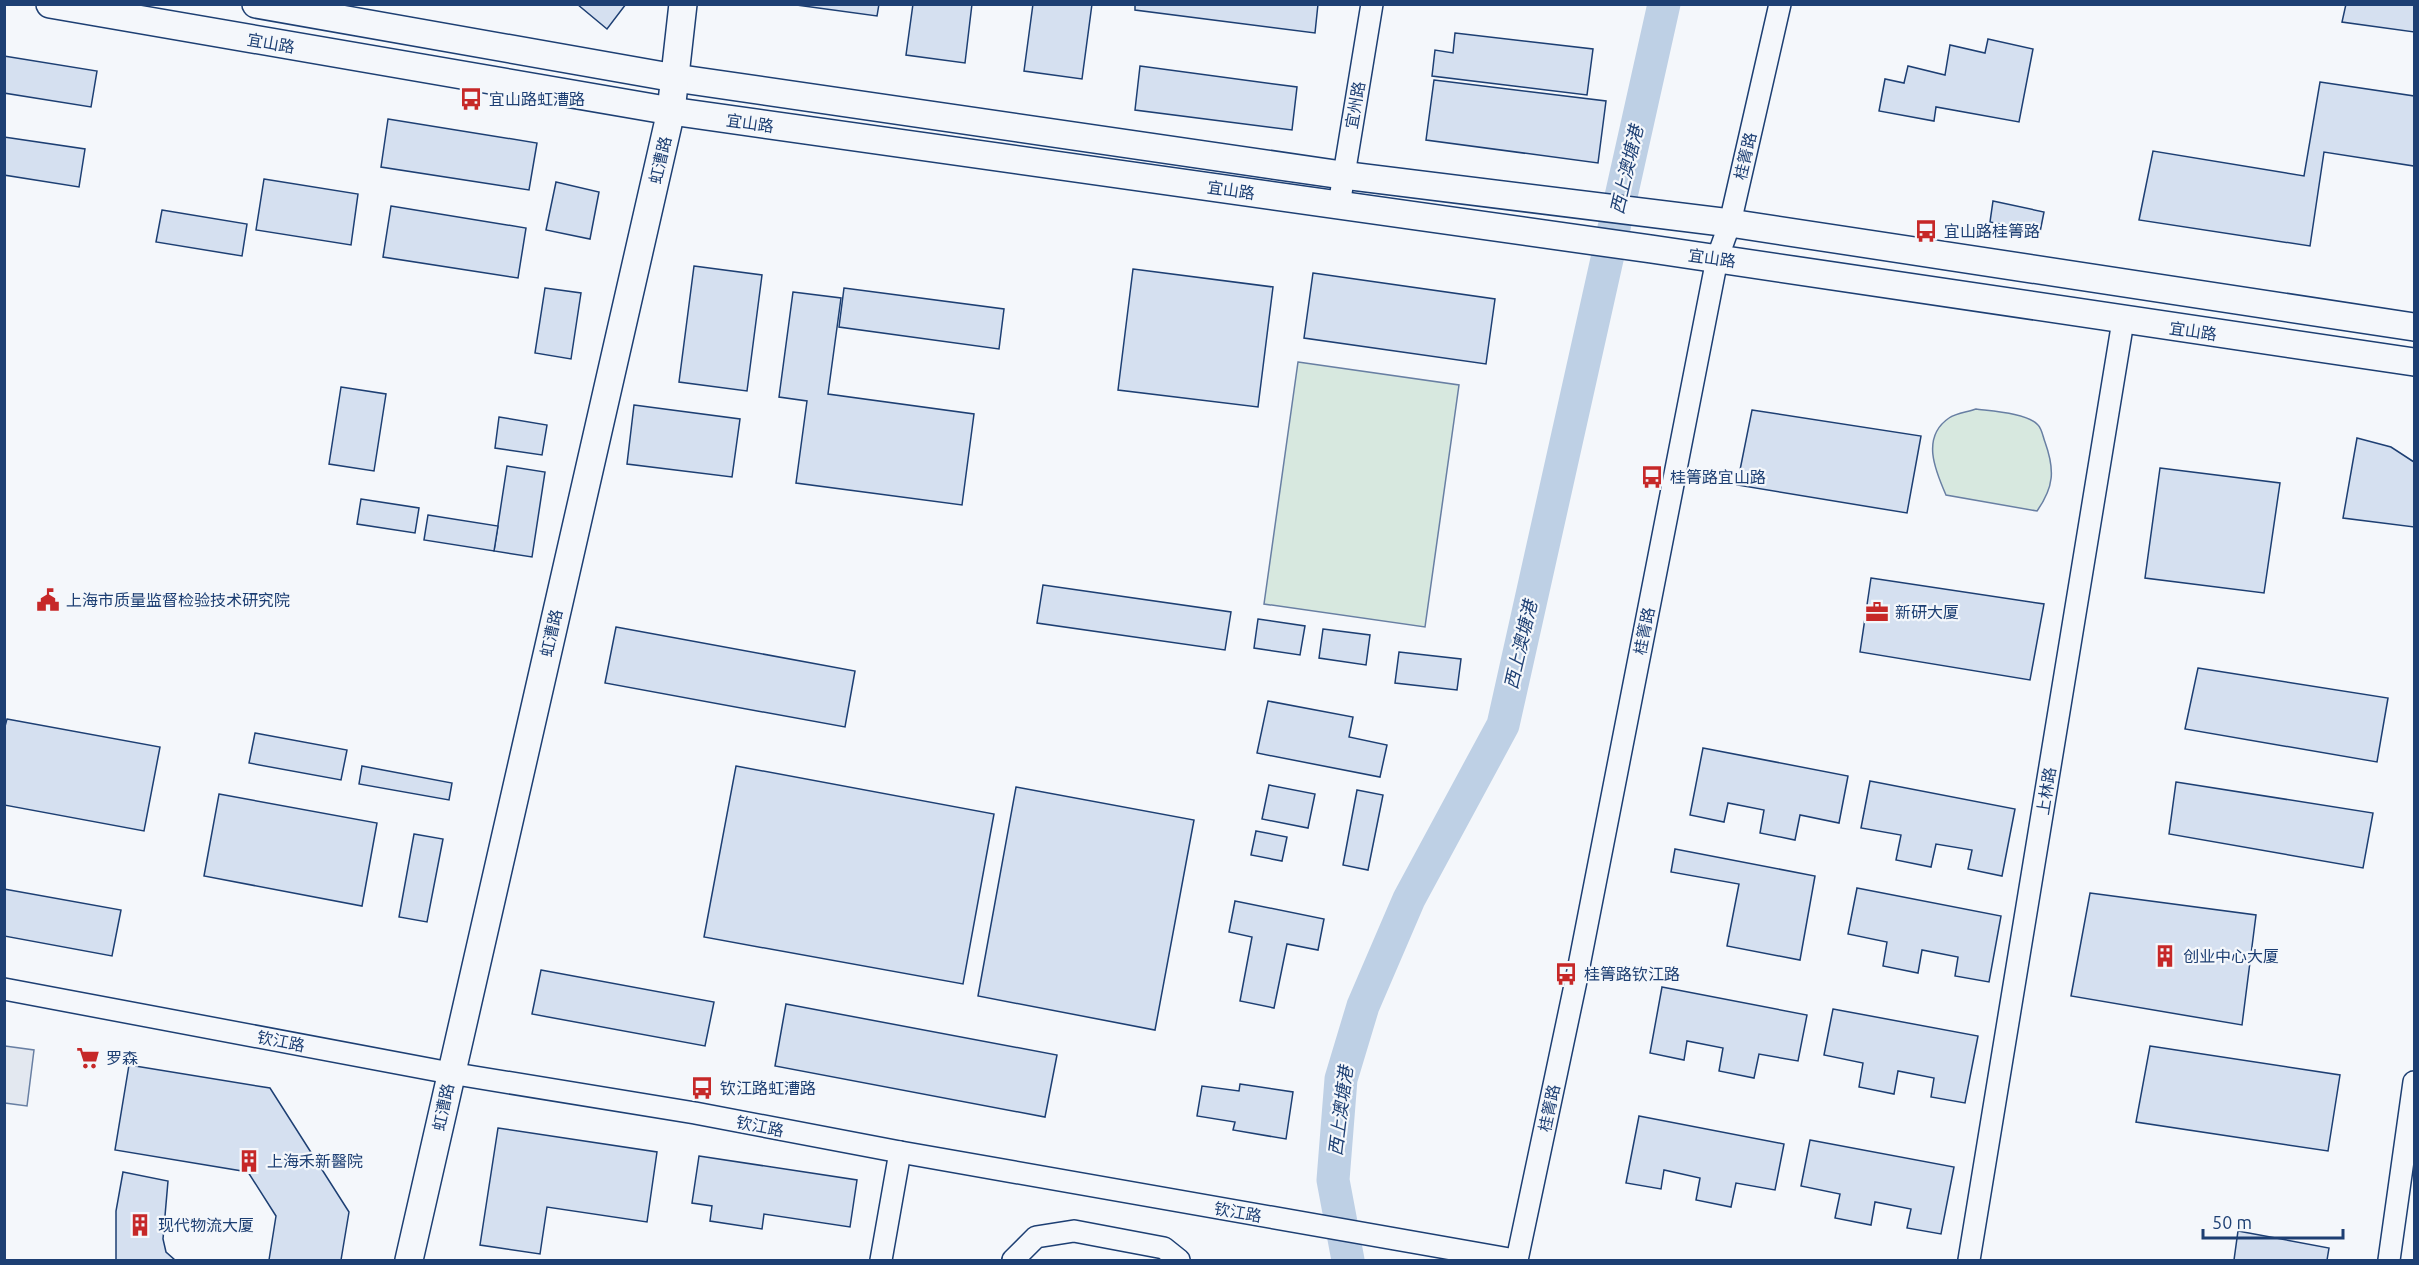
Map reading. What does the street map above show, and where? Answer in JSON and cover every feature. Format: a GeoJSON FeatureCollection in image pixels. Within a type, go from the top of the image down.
{"type":"FeatureCollection","features":[{"type":"Feature","properties":{"kind":"main road","name":"宜山路"},"geometry":{"type":"LineString","coordinates":[[50,4],[671,111],[994,159],[1652,249],[2004,300],[2122,321],[2415,362]]}},
{"type":"Feature","properties":{"kind":"main road","name":"宜山路"},"geometry":{"type":"LineString","coordinates":[[256,4],[675,78],[1342,175],[1730,223],[2415,327]]}},
{"type":"Feature","properties":{"kind":"main road","name":"虹漕路"},"geometry":{"type":"LineString","coordinates":[[409,1260],[671,111],[683,4]]}},
{"type":"Feature","properties":{"kind":"street","name":"宜州路"},"geometry":{"type":"LineString","coordinates":[[1339,205],[1342,175],[1372,4]]}},
{"type":"Feature","properties":{"kind":"street","name":"桂箐路"},"geometry":{"type":"LineString","coordinates":[[1516,1260],[1577,976],[1718,259],[1730,223],[1780,4]]}},
{"type":"Feature","properties":{"kind":"street","name":"上林路"},"geometry":{"type":"LineString","coordinates":[[1969,1260],[2122,321]]}},
{"type":"Feature","properties":{"kind":"street","name":"钦江路"},"geometry":{"type":"LineString","coordinates":[[4,989],[450,1073],[695,1113],[900,1152],[1516,1260]]}},
{"type":"Feature","properties":{"kind":"street"},"geometry":{"type":"LineString","coordinates":[[2389,1260],[2415,1082]]}},
{"type":"Feature","properties":{"kind":"street"},"geometry":{"type":"LineString","coordinates":[[881,1260],[900,1152]]}},
{"type":"Feature","properties":{"kind":"street"},"geometry":{"type":"LineString","coordinates":[[1013,1260],[1036,1237],[1074,1231],[1164,1248],[1179,1260]]}},
{"type":"Feature","properties":{"kind":"shaded area"},"geometry":{"type":"Polygon","coordinates":[[[1298,362],[1459,385],[1425,627],[1264,604],[1298,362]]]}},
{"type":"Feature","properties":{"kind":"shaded area"},"geometry":{"type":"Polygon","coordinates":[[[1976,409],[2018,415],[2033,421],[2039,427],[2048,452],[2051,478],[2047,494],[2037,511],[1946,495],[1935,465],[1933,444],[1935,435],[1940,426],[1949,418],[1976,409]]]}},
{"type":"Feature","properties":{"kind":"shaded area"},"geometry":{"type":"Polygon","coordinates":[[[5,1046],[34,1050],[27,1106],[5,1103],[5,1046]]]}},
{"type":"Feature","properties":{"kind":"building"},"geometry":{"type":"Polygon","coordinates":[[[577,4],[626,4],[607,29],[577,4]]]}},
{"type":"Feature","properties":{"kind":"building"},"geometry":{"type":"Polygon","coordinates":[[[789,4],[879,4],[877,16],[789,4]]]}},
{"type":"Feature","properties":{"kind":"building"},"geometry":{"type":"Polygon","coordinates":[[[913,4],[972,4],[965,63],[906,55],[913,4]]]}},
{"type":"Feature","properties":{"kind":"building"},"geometry":{"type":"Polygon","coordinates":[[[1033,4],[1092,4],[1082,79],[1024,71],[1033,4]]]}},
{"type":"Feature","properties":{"kind":"building"},"geometry":{"type":"Polygon","coordinates":[[[1135,4],[1318,4],[1315,33],[1135,10],[1135,4]]]}},
{"type":"Feature","properties":{"kind":"building"},"geometry":{"type":"Polygon","coordinates":[[[2346,4],[2414,4],[2414,32],[2342,22],[2346,4]]]}},
{"type":"Feature","properties":{"kind":"building"},"geometry":{"type":"Polygon","coordinates":[[[1455,33],[1593,49],[1587,95],[1432,76],[1435,50],[1453,53],[1455,33]]]}},
{"type":"Feature","properties":{"kind":"building"},"geometry":{"type":"Polygon","coordinates":[[[1988,39],[2033,49],[2019,122],[1936,107],[1934,121],[1879,111],[1885,79],[1904,83],[1908,66],[1945,75],[1950,45],[1985,53],[1988,39]]]}},
{"type":"Feature","properties":{"kind":"building"},"geometry":{"type":"Polygon","coordinates":[[[4,56],[97,71],[91,107],[4,93],[4,56]]]}},
{"type":"Feature","properties":{"kind":"building"},"geometry":{"type":"Polygon","coordinates":[[[1140,66],[1297,87],[1292,130],[1135,110],[1140,66]]]}},
{"type":"Feature","properties":{"kind":"building"},"geometry":{"type":"Polygon","coordinates":[[[1434,80],[1606,101],[1598,163],[1426,140],[1434,80]]]}},
{"type":"Feature","properties":{"kind":"building"},"geometry":{"type":"Polygon","coordinates":[[[2320,82],[2414,96],[2414,166],[2324,152],[2310,246],[2139,220],[2153,151],[2304,176],[2320,82]]]}},
{"type":"Feature","properties":{"kind":"building"},"geometry":{"type":"Polygon","coordinates":[[[388,119],[537,143],[529,190],[381,167],[388,119]]]}},
{"type":"Feature","properties":{"kind":"building"},"geometry":{"type":"Polygon","coordinates":[[[4,137],[85,149],[79,187],[4,175],[4,137]]]}},
{"type":"Feature","properties":{"kind":"building"},"geometry":{"type":"Polygon","coordinates":[[[264,179],[358,194],[351,245],[256,230],[264,179]]]}},
{"type":"Feature","properties":{"kind":"building"},"geometry":{"type":"Polygon","coordinates":[[[556,182],[599,192],[590,239],[546,230],[556,182]]]}},
{"type":"Feature","properties":{"kind":"building"},"geometry":{"type":"Polygon","coordinates":[[[1993,201],[2044,212],[2040,232],[1990,222],[1993,201]]]}},
{"type":"Feature","properties":{"kind":"building"},"geometry":{"type":"Polygon","coordinates":[[[391,206],[526,228],[518,278],[383,257],[391,206]]]}},
{"type":"Feature","properties":{"kind":"building"},"geometry":{"type":"Polygon","coordinates":[[[162,210],[247,224],[242,256],[156,242],[162,210]]]}},
{"type":"Feature","properties":{"kind":"building"},"geometry":{"type":"Polygon","coordinates":[[[694,266],[762,275],[747,391],[679,382],[694,266]]]}},
{"type":"Feature","properties":{"kind":"building"},"geometry":{"type":"Polygon","coordinates":[[[1133,269],[1273,287],[1258,407],[1118,390],[1133,269]]]}},
{"type":"Feature","properties":{"kind":"building"},"geometry":{"type":"Polygon","coordinates":[[[1313,273],[1495,299],[1486,364],[1304,338],[1313,273]]]}},
{"type":"Feature","properties":{"kind":"building"},"geometry":{"type":"Polygon","coordinates":[[[545,288],[581,293],[571,359],[535,353],[545,288]]]}},
{"type":"Feature","properties":{"kind":"building"},"geometry":{"type":"Polygon","coordinates":[[[844,288],[1004,309],[999,349],[839,327],[844,288]]]}},
{"type":"Feature","properties":{"kind":"building"},"geometry":{"type":"Polygon","coordinates":[[[793,292],[841,298],[828,394],[974,414],[962,505],[796,483],[807,401],[779,397],[793,292]]]}},
{"type":"Feature","properties":{"kind":"building"},"geometry":{"type":"Polygon","coordinates":[[[341,387],[386,394],[374,471],[329,464],[341,387]]]}},
{"type":"Feature","properties":{"kind":"building"},"geometry":{"type":"Polygon","coordinates":[[[634,405],[740,419],[732,477],[627,464],[634,405]]]}},
{"type":"Feature","properties":{"kind":"building"},"geometry":{"type":"Polygon","coordinates":[[[1752,410],[1921,436],[1907,513],[1737,485],[1752,410]]]}},
{"type":"Feature","properties":{"kind":"building"},"geometry":{"type":"Polygon","coordinates":[[[499,417],[547,425],[542,455],[495,448],[499,417]]]}},
{"type":"Feature","properties":{"kind":"building"},"geometry":{"type":"Polygon","coordinates":[[[2357,438],[2391,447],[2414,462],[2414,527],[2343,518],[2357,438]]]}},
{"type":"Feature","properties":{"kind":"building"},"geometry":{"type":"Polygon","coordinates":[[[507,466],[545,472],[532,557],[494,551],[507,466]]]}},
{"type":"Feature","properties":{"kind":"building"},"geometry":{"type":"Polygon","coordinates":[[[2160,468],[2280,483],[2264,593],[2145,578],[2160,468]]]}},
{"type":"Feature","properties":{"kind":"building"},"geometry":{"type":"Polygon","coordinates":[[[361,499],[419,508],[415,533],[357,524],[361,499]]]}},
{"type":"Feature","properties":{"kind":"building"},"geometry":{"type":"Polygon","coordinates":[[[428,515],[498,526],[494,551],[424,540],[428,515]]]}},
{"type":"Feature","properties":{"kind":"building"},"geometry":{"type":"Polygon","coordinates":[[[1871,578],[2044,604],[2030,680],[1860,652],[1871,578]]]}},
{"type":"Feature","properties":{"kind":"building"},"geometry":{"type":"Polygon","coordinates":[[[1043,585],[1231,612],[1225,650],[1037,623],[1043,585]]]}},
{"type":"Feature","properties":{"kind":"building"},"geometry":{"type":"Polygon","coordinates":[[[1258,619],[1305,626],[1300,655],[1254,648],[1258,619]]]}},
{"type":"Feature","properties":{"kind":"building"},"geometry":{"type":"Polygon","coordinates":[[[616,627],[855,671],[845,727],[605,683],[616,627]]]}},
{"type":"Feature","properties":{"kind":"building"},"geometry":{"type":"Polygon","coordinates":[[[1323,629],[1370,635],[1366,665],[1319,658],[1323,629]]]}},
{"type":"Feature","properties":{"kind":"building"},"geometry":{"type":"Polygon","coordinates":[[[1399,652],[1461,659],[1457,690],[1395,683],[1399,652]]]}},
{"type":"Feature","properties":{"kind":"building"},"geometry":{"type":"Polygon","coordinates":[[[2198,668],[2388,698],[2377,762],[2185,729],[2198,668]]]}},
{"type":"Feature","properties":{"kind":"building"},"geometry":{"type":"Polygon","coordinates":[[[1268,701],[1353,717],[1349,737],[1387,745],[1380,777],[1257,753],[1268,701]]]}},
{"type":"Feature","properties":{"kind":"building"},"geometry":{"type":"Polygon","coordinates":[[[7,719],[160,747],[144,831],[4,805],[4,730],[7,719]]]}},
{"type":"Feature","properties":{"kind":"building"},"geometry":{"type":"Polygon","coordinates":[[[255,733],[347,750],[341,780],[249,763],[255,733]]]}},
{"type":"Feature","properties":{"kind":"building"},"geometry":{"type":"Polygon","coordinates":[[[1703,748],[1848,776],[1839,823],[1800,815],[1795,840],[1760,833],[1764,810],[1728,803],[1724,822],[1690,815],[1703,748]]]}},
{"type":"Feature","properties":{"kind":"building"},"geometry":{"type":"Polygon","coordinates":[[[362,766],[452,783],[449,800],[359,784],[362,766]]]}},
{"type":"Feature","properties":{"kind":"building"},"geometry":{"type":"Polygon","coordinates":[[[736,766],[994,814],[963,984],[704,937],[736,766]]]}},
{"type":"Feature","properties":{"kind":"building"},"geometry":{"type":"Polygon","coordinates":[[[1870,781],[2015,809],[2002,876],[1968,869],[1972,850],[1936,844],[1931,867],[1896,860],[1901,835],[1861,828],[1870,781]]]}},
{"type":"Feature","properties":{"kind":"building"},"geometry":{"type":"Polygon","coordinates":[[[2176,782],[2373,813],[2363,868],[2169,834],[2176,782]]]}},
{"type":"Feature","properties":{"kind":"building"},"geometry":{"type":"Polygon","coordinates":[[[1269,785],[1315,794],[1308,828],[1262,819],[1269,785]]]}},
{"type":"Feature","properties":{"kind":"building"},"geometry":{"type":"Polygon","coordinates":[[[1016,787],[1194,820],[1155,1030],[978,996],[1016,787]]]}},
{"type":"Feature","properties":{"kind":"building"},"geometry":{"type":"Polygon","coordinates":[[[1357,790],[1383,795],[1368,870],[1343,865],[1357,790]]]}},
{"type":"Feature","properties":{"kind":"building"},"geometry":{"type":"Polygon","coordinates":[[[219,794],[377,823],[362,906],[204,876],[219,794]]]}},
{"type":"Feature","properties":{"kind":"building"},"geometry":{"type":"Polygon","coordinates":[[[1256,831],[1287,837],[1282,861],[1251,855],[1256,831]]]}},
{"type":"Feature","properties":{"kind":"building"},"geometry":{"type":"Polygon","coordinates":[[[414,834],[443,839],[427,922],[399,917],[414,834]]]}},
{"type":"Feature","properties":{"kind":"building"},"geometry":{"type":"Polygon","coordinates":[[[1675,849],[1815,876],[1800,960],[1727,946],[1739,884],[1671,872],[1675,849]]]}},
{"type":"Feature","properties":{"kind":"building"},"geometry":{"type":"Polygon","coordinates":[[[1857,888],[2001,916],[1989,982],[1955,976],[1958,957],[1922,950],[1918,973],[1883,966],[1887,942],[1848,934],[1857,888]]]}},
{"type":"Feature","properties":{"kind":"building"},"geometry":{"type":"Polygon","coordinates":[[[4,889],[121,910],[112,956],[4,936],[4,889]]]}},
{"type":"Feature","properties":{"kind":"building","name":"创业中心大厦"},"geometry":{"type":"Polygon","coordinates":[[[2090,893],[2256,915],[2242,1025],[2071,996],[2090,893]]]}},
{"type":"Feature","properties":{"kind":"building"},"geometry":{"type":"Polygon","coordinates":[[[1235,901],[1324,919],[1318,950],[1287,944],[1274,1008],[1240,1001],[1252,937],[1229,932],[1235,901]]]}},
{"type":"Feature","properties":{"kind":"building"},"geometry":{"type":"Polygon","coordinates":[[[541,970],[714,1002],[705,1046],[532,1014],[541,970]]]}},
{"type":"Feature","properties":{"kind":"building"},"geometry":{"type":"Polygon","coordinates":[[[1662,987],[1807,1015],[1798,1061],[1759,1054],[1754,1078],[1719,1071],[1723,1048],[1687,1041],[1684,1060],[1650,1053],[1662,987]]]}},
{"type":"Feature","properties":{"kind":"building"},"geometry":{"type":"Polygon","coordinates":[[[786,1004],[1057,1055],[1045,1117],[775,1066],[786,1004]]]}},
{"type":"Feature","properties":{"kind":"building"},"geometry":{"type":"Polygon","coordinates":[[[1833,1009],[1978,1036],[1965,1103],[1931,1097],[1934,1078],[1898,1071],[1894,1094],[1859,1087],[1863,1063],[1824,1055],[1833,1009]]]}},
{"type":"Feature","properties":{"kind":"building"},"geometry":{"type":"Polygon","coordinates":[[[2150,1046],[2340,1075],[2328,1151],[2136,1122],[2150,1046]]]}},
{"type":"Feature","properties":{"kind":"building","name":"上海禾新醫院"},"geometry":{"type":"Polygon","coordinates":[[[129,1065],[270,1088],[349,1212],[341,1260],[269,1260],[276,1216],[248,1172],[115,1150],[129,1065]]]}},
{"type":"Feature","properties":{"kind":"building"},"geometry":{"type":"Polygon","coordinates":[[[1240,1084],[1293,1092],[1286,1139],[1233,1130],[1235,1122],[1197,1116],[1202,1086],[1239,1091],[1240,1084]]]}},
{"type":"Feature","properties":{"kind":"building"},"geometry":{"type":"Polygon","coordinates":[[[1639,1116],[1784,1144],[1775,1190],[1736,1183],[1731,1207],[1696,1200],[1700,1178],[1664,1170],[1661,1189],[1626,1183],[1639,1116]]]}},
{"type":"Feature","properties":{"kind":"building"},"geometry":{"type":"Polygon","coordinates":[[[498,1128],[657,1152],[647,1222],[547,1207],[540,1254],[480,1245],[498,1128]]]}},
{"type":"Feature","properties":{"kind":"building"},"geometry":{"type":"Polygon","coordinates":[[[1810,1140],[1954,1167],[1941,1234],[1907,1228],[1911,1209],[1875,1202],[1871,1225],[1835,1218],[1840,1194],[1801,1186],[1810,1140]]]}},
{"type":"Feature","properties":{"kind":"building"},"geometry":{"type":"Polygon","coordinates":[[[699,1156],[857,1180],[850,1227],[764,1214],[762,1229],[710,1221],[712,1206],[692,1203],[699,1156]]]}},
{"type":"Feature","properties":{"kind":"building","name":"现代物流大厦"},"geometry":{"type":"Polygon","coordinates":[[[123,1172],[168,1181],[163,1239],[166,1252],[175,1260],[116,1260],[116,1211],[123,1172]]]}},
{"type":"Feature","properties":{"kind":"building"},"geometry":{"type":"Polygon","coordinates":[[[2238,1231],[2329,1248],[2327,1260],[2234,1260],[2238,1231]]]}},
{"type":"Feature","properties":{"kind":"waterway","name":"西上澳塘港"},"geometry":{"type":"LineString","coordinates":[[1348,1260],[1333,1180],[1341,1079],[1363,1006],[1409,899],[1503,725],[1664,4]]}},
{"type":"Feature","properties":{"kind":"place","name":"宜山路虹漕路"},"geometry":{"type":"Point","coordinates":[471,99]}},
{"type":"Feature","properties":{"kind":"place","name":"宜山路桂箐路"},"geometry":{"type":"Point","coordinates":[1926,231]}},
{"type":"Feature","properties":{"kind":"place","name":"桂箐路宜山路"},"geometry":{"type":"Point","coordinates":[1652,477]}},
{"type":"Feature","properties":{"kind":"place","name":"上海市质量监督检验技术研究院"},"geometry":{"type":"Point","coordinates":[48,600]}},
{"type":"Feature","properties":{"kind":"place","name":"新研大厦"},"geometry":{"type":"Point","coordinates":[1877,612]}},
{"type":"Feature","properties":{"kind":"place","name":"创业中心大厦"},"geometry":{"type":"Point","coordinates":[2165,956]}},
{"type":"Feature","properties":{"kind":"place","name":"桂箐路钦江路"},"geometry":{"type":"Point","coordinates":[1566,974]}},
{"type":"Feature","properties":{"kind":"place","name":"罗森"},"geometry":{"type":"Point","coordinates":[88,1058]}},
{"type":"Feature","properties":{"kind":"place","name":"钦江路虹漕路"},"geometry":{"type":"Point","coordinates":[702,1088]}},
{"type":"Feature","properties":{"kind":"place","name":"上海禾新醫院"},"geometry":{"type":"Point","coordinates":[249,1161]}},
{"type":"Feature","properties":{"kind":"place","name":"现代物流大厦"},"geometry":{"type":"Point","coordinates":[140,1225]}}]}
